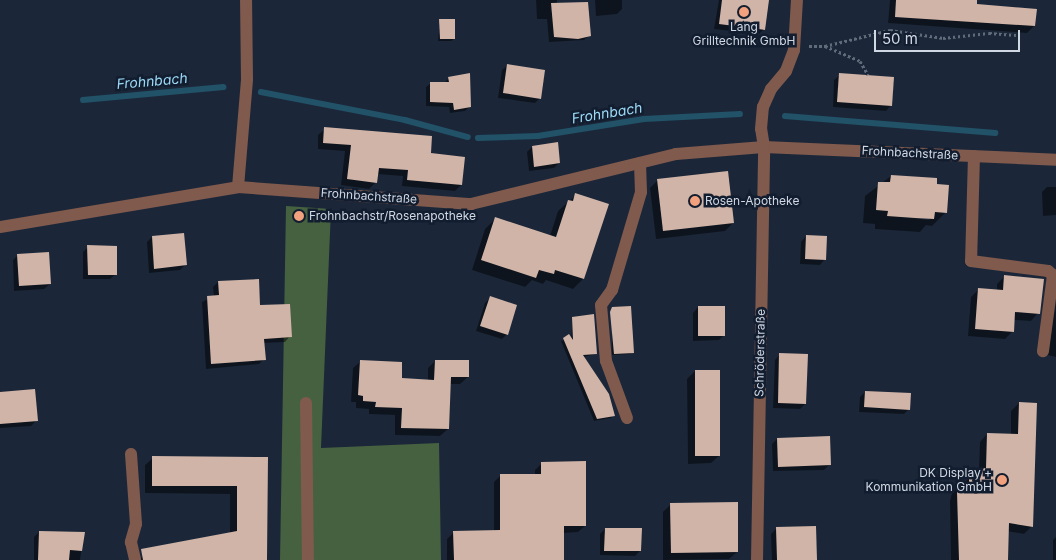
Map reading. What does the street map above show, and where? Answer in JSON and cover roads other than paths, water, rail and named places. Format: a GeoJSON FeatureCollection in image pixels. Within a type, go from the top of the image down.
{"type":"FeatureCollection","features":[{"type":"Feature","properties":{"kind":"street"},"geometry":{"type":"LineString","coordinates":[[238,187],[247,79],[246,0]]}},
{"type":"Feature","properties":{"kind":"street"},"geometry":{"type":"LineString","coordinates":[[764,146],[761,129],[763,107],[771,89],[786,71],[794,45],[797,0]]}},
{"type":"Feature","properties":{"kind":"street","name":"Frohnbachstraße"},"geometry":{"type":"LineString","coordinates":[[0,227],[238,187],[471,204],[676,154],[764,146],[1056,160]]}},
{"type":"Feature","properties":{"kind":"street","name":"Schröderstraße"},"geometry":{"type":"LineString","coordinates":[[757,560],[764,146]]}},
{"type":"Feature","properties":{"kind":"street"},"geometry":{"type":"LineString","coordinates":[[974,156],[971,261],[1048,271],[1053,275],[1043,351]]}},
{"type":"Feature","properties":{"kind":"street"},"geometry":{"type":"LineString","coordinates":[[627,418],[606,361],[601,305],[612,290],[641,192],[640,163]]}},
{"type":"Feature","properties":{"kind":"street"},"geometry":{"type":"LineString","coordinates":[[306,403],[308,560]]}},
{"type":"Feature","properties":{"kind":"street"},"geometry":{"type":"LineString","coordinates":[[131,454],[136,524],[131,542],[135,560]]}},
{"type":"Feature","properties":{"kind":"waterway","name":"Frohnbach"},"geometry":{"type":"LineString","coordinates":[[83,100],[223,87]]}},
{"type":"Feature","properties":{"kind":"waterway","name":"Frohnbach"},"geometry":{"type":"LineString","coordinates":[[261,92],[405,120],[468,137]]}},
{"type":"Feature","properties":{"kind":"waterway","name":"Frohnbach"},"geometry":{"type":"LineString","coordinates":[[478,138],[538,136],[644,119],[740,114]]}},
{"type":"Feature","properties":{"kind":"waterway","name":"Frohnbach"},"geometry":{"type":"LineString","coordinates":[[785,116],[995,133]]}},
{"type":"Feature","properties":{"kind":"place","name":"Lang Grilltechnik GmbH"},"geometry":{"type":"Point","coordinates":[744,12]}},
{"type":"Feature","properties":{"kind":"place","name":"Rosen-Apotheke"},"geometry":{"type":"Point","coordinates":[695,201]}},
{"type":"Feature","properties":{"kind":"place","name":"Frohnbachstr/Rosenapotheke"},"geometry":{"type":"Point","coordinates":[299,216]}},
{"type":"Feature","properties":{"kind":"place","name":"DK Display + Kommunikation GmbH"},"geometry":{"type":"Point","coordinates":[1002,480]}}]}
